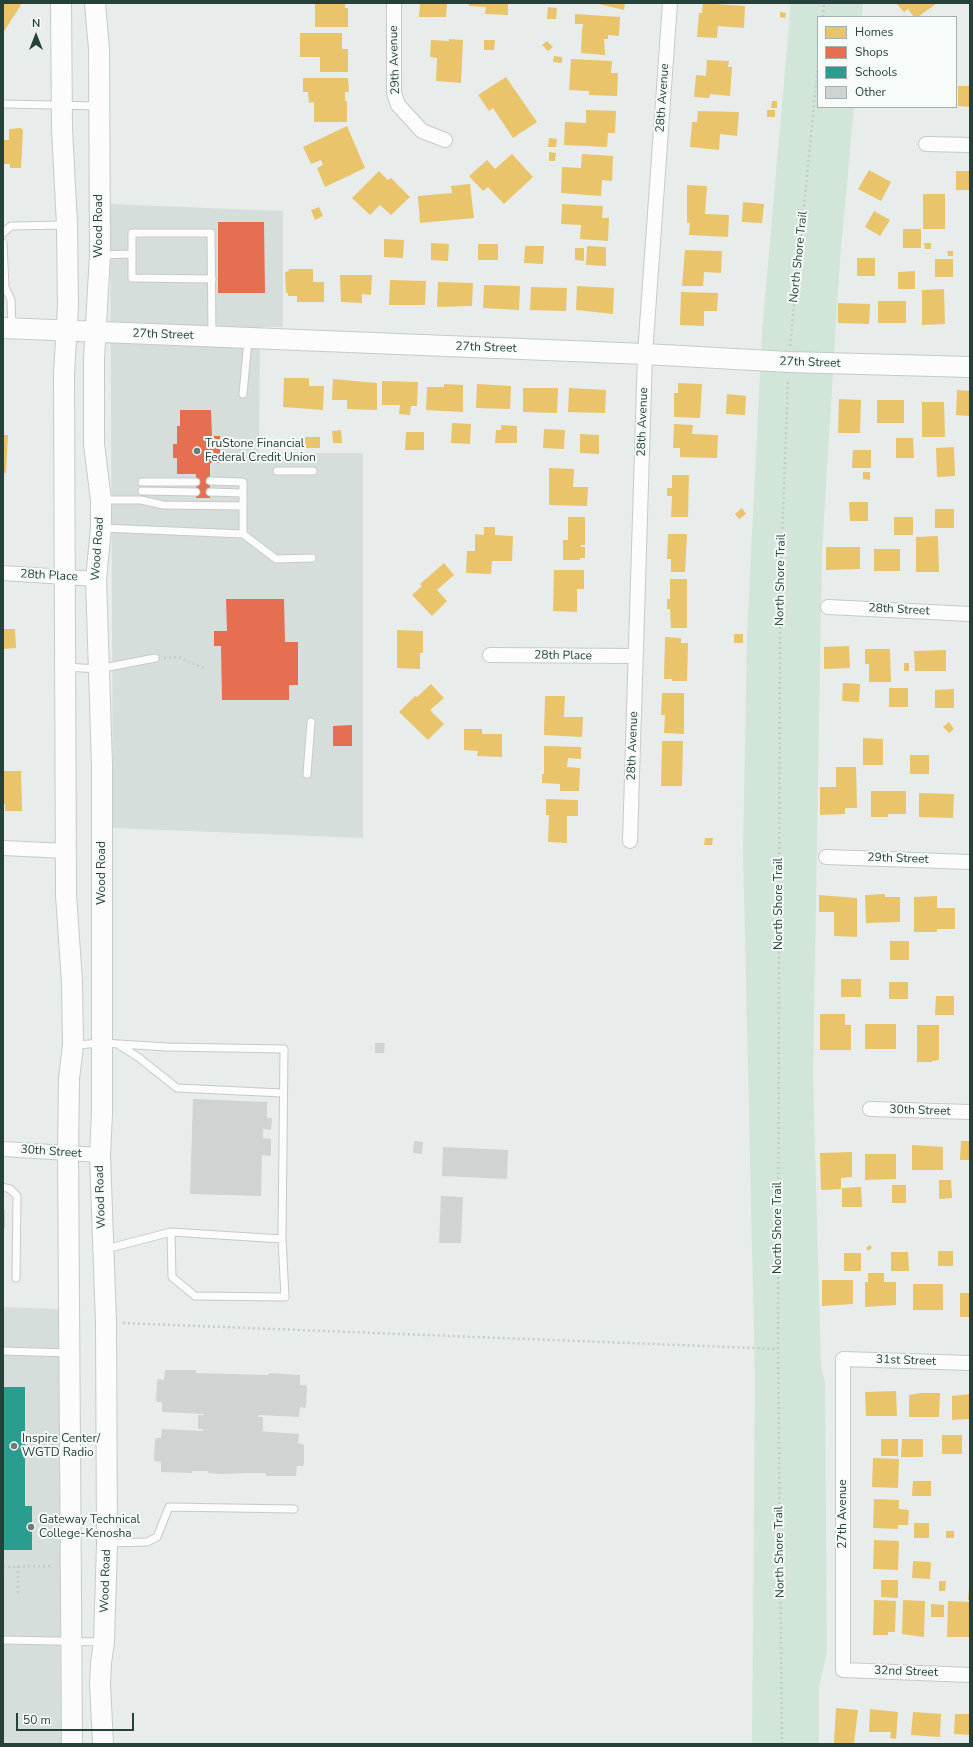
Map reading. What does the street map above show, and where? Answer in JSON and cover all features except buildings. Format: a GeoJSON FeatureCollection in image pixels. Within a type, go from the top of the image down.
{"type":"FeatureCollection","features":[{"type":"Feature","properties":{"kind":"street"},"geometry":{"type":"LineString","coordinates":[[61,3],[62,105],[67,225],[68,331],[64,374],[66,895],[72,982],[73,1045],[69,1079],[68,1153],[70,1641],[72,1744]]}},
{"type":"Feature","properties":{"kind":"street","name":"Wood Road"},"geometry":{"type":"LineString","coordinates":[[95,3],[99,49],[100,255],[96,332],[94,444],[101,500],[101,528],[96,579],[110,1044],[102,1113],[100,1155],[106,1323],[107,1543],[104,1642],[100,1663],[103,1744]]}},
{"type":"Feature","properties":{"kind":"street","name":"29th Avenue"},"geometry":{"type":"LineString","coordinates":[[394,3],[394,93],[396,99],[408,117],[422,131],[445,140]]}},
{"type":"Feature","properties":{"kind":"street","name":"28th Avenue"},"geometry":{"type":"LineString","coordinates":[[630,841],[645,354],[670,3]]}},
{"type":"Feature","properties":{"kind":"street"},"geometry":{"type":"LineString","coordinates":[[926,144],[970,145]]}},
{"type":"Feature","properties":{"kind":"street","name":"27th Street"},"geometry":{"type":"LineString","coordinates":[[7,329],[645,354],[789,362],[970,367]]}},
{"type":"Feature","properties":{"kind":"street","name":"28th Place"},"geometry":{"type":"LineString","coordinates":[[3,573],[96,579]]}},
{"type":"Feature","properties":{"kind":"street","name":"28th Street"},"geometry":{"type":"LineString","coordinates":[[828,607],[970,614]]}},
{"type":"Feature","properties":{"kind":"street","name":"28th Place"},"geometry":{"type":"LineString","coordinates":[[490,655],[635,656]]}},
{"type":"Feature","properties":{"kind":"street"},"geometry":{"type":"LineString","coordinates":[[3,848],[66,851]]}},
{"type":"Feature","properties":{"kind":"street","name":"29th Street"},"geometry":{"type":"LineString","coordinates":[[826,857],[970,862]]}},
{"type":"Feature","properties":{"kind":"street","name":"30th Street"},"geometry":{"type":"LineString","coordinates":[[870,1109],[970,1112]]}},
{"type":"Feature","properties":{"kind":"street","name":"30th Street"},"geometry":{"type":"LineString","coordinates":[[3,1149],[100,1155]]}},
{"type":"Feature","properties":{"kind":"street","name":"31st Street"},"geometry":{"type":"LineString","coordinates":[[843,1359],[970,1363]]}},
{"type":"Feature","properties":{"kind":"street","name":"27th Avenue"},"geometry":{"type":"LineString","coordinates":[[843,1359],[843,1670]]}},
{"type":"Feature","properties":{"kind":"street","name":"32nd Street"},"geometry":{"type":"LineString","coordinates":[[843,1670],[970,1675]]}},
{"type":"Feature","properties":{"kind":"lane"},"geometry":{"type":"LineString","coordinates":[[3,104],[99,106]]}},
{"type":"Feature","properties":{"kind":"lane"},"geometry":{"type":"LineString","coordinates":[[3,233],[11,226],[67,225]]}},
{"type":"Feature","properties":{"kind":"lane"},"geometry":{"type":"LineString","coordinates":[[212,279],[132,278],[132,233],[211,233],[212,279],[212,337]]}},
{"type":"Feature","properties":{"kind":"lane"},"geometry":{"type":"LineString","coordinates":[[3,243],[5,287],[11,300],[7,329]]}},
{"type":"Feature","properties":{"kind":"lane"},"geometry":{"type":"LineString","coordinates":[[100,255],[132,254]]}},
{"type":"Feature","properties":{"kind":"lane"},"geometry":{"type":"LineString","coordinates":[[243,394],[248,338]]}},
{"type":"Feature","properties":{"kind":"lane"},"geometry":{"type":"LineString","coordinates":[[277,471],[313,471]]}},
{"type":"Feature","properties":{"kind":"lane"},"geometry":{"type":"LineString","coordinates":[[210,481],[243,482],[243,534]]}},
{"type":"Feature","properties":{"kind":"lane"},"geometry":{"type":"LineString","coordinates":[[142,482],[196,482]]}},
{"type":"Feature","properties":{"kind":"lane"},"geometry":{"type":"LineString","coordinates":[[142,491],[196,492]]}},
{"type":"Feature","properties":{"kind":"lane"},"geometry":{"type":"LineString","coordinates":[[210,492],[243,493]]}},
{"type":"Feature","properties":{"kind":"lane"},"geometry":{"type":"LineString","coordinates":[[101,500],[141,500],[163,504],[243,506]]}},
{"type":"Feature","properties":{"kind":"lane"},"geometry":{"type":"LineString","coordinates":[[101,528],[243,534],[276,559],[312,558]]}},
{"type":"Feature","properties":{"kind":"lane"},"geometry":{"type":"LineString","coordinates":[[66,667],[98,669],[155,658]]}},
{"type":"Feature","properties":{"kind":"lane"},"geometry":{"type":"LineString","coordinates":[[307,774],[311,722]]}},
{"type":"Feature","properties":{"kind":"lane"},"geometry":{"type":"LineString","coordinates":[[110,1044],[138,1057],[177,1088],[282,1093]]}},
{"type":"Feature","properties":{"kind":"lane"},"geometry":{"type":"LineString","coordinates":[[73,1045],[110,1044],[284,1049],[282,1093],[282,1239],[284,1297],[195,1296],[172,1277],[171,1232]]}},
{"type":"Feature","properties":{"kind":"lane"},"geometry":{"type":"LineString","coordinates":[[3,1187],[10,1189],[17,1196],[16,1278]]}},
{"type":"Feature","properties":{"kind":"lane"},"geometry":{"type":"LineString","coordinates":[[103,1249],[171,1232],[282,1239]]}},
{"type":"Feature","properties":{"kind":"lane"},"geometry":{"type":"LineString","coordinates":[[3,1351],[69,1352]]}},
{"type":"Feature","properties":{"kind":"lane"},"geometry":{"type":"LineString","coordinates":[[107,1543],[147,1542],[157,1537],[169,1507],[294,1509]]}},
{"type":"Feature","properties":{"kind":"lane"},"geometry":{"type":"LineString","coordinates":[[3,1640],[104,1642]]}},
{"type":"Feature","properties":{"kind":"path"},"geometry":{"type":"LineString","coordinates":[[823,16],[824,3]]}},
{"type":"Feature","properties":{"kind":"path","name":"North Shore Trail"},"geometry":{"type":"LineString","coordinates":[[782,1744],[778,1349],[780,603],[789,362],[817,76]]}},
{"type":"Feature","properties":{"kind":"path"},"geometry":{"type":"LineString","coordinates":[[155,658],[178,658],[206,669]]}},
{"type":"Feature","properties":{"kind":"path"},"geometry":{"type":"LineString","coordinates":[[106,1323],[778,1349]]}},
{"type":"Feature","properties":{"kind":"path"},"geometry":{"type":"LineString","coordinates":[[18,1566],[18,1593]]}},
{"type":"Feature","properties":{"kind":"path"},"geometry":{"type":"LineString","coordinates":[[3,1567],[54,1566]]}},
{"type":"Feature","properties":{"kind":"shaded area"},"geometry":{"type":"Polygon","coordinates":[[[110,204],[283,211],[283,327],[260,327],[259,453],[363,453],[363,838],[113,828],[110,204]]]}},
{"type":"Feature","properties":{"kind":"shaded area","name":"Gateway Technical College-Kenosha"},"geometry":{"type":"Polygon","coordinates":[[[3,1307],[59,1309],[61,1744],[3,1744],[3,1307]]]}},
{"type":"Feature","properties":{"kind":"green space"},"geometry":{"type":"Polygon","coordinates":[[[791,3],[863,3],[862,16],[817,16],[817,108],[854,108],[840,260],[822,552],[813,1075],[821,1366],[825,1382],[827,1653],[819,1686],[819,1744],[752,1744],[755,1380],[743,852],[747,635],[762,331],[791,3]]]}},
{"type":"Feature","properties":{"kind":"place","name":"TruStone Financial Federal Credit Union"},"geometry":{"type":"Point","coordinates":[197,451]}},
{"type":"Feature","properties":{"kind":"place","name":"Inspire Center/ WGTD Radio"},"geometry":{"type":"Point","coordinates":[14,1446]}},
{"type":"Feature","properties":{"kind":"place","name":"Gateway Technical College-Kenosha"},"geometry":{"type":"Point","coordinates":[31,1527]}}]}
